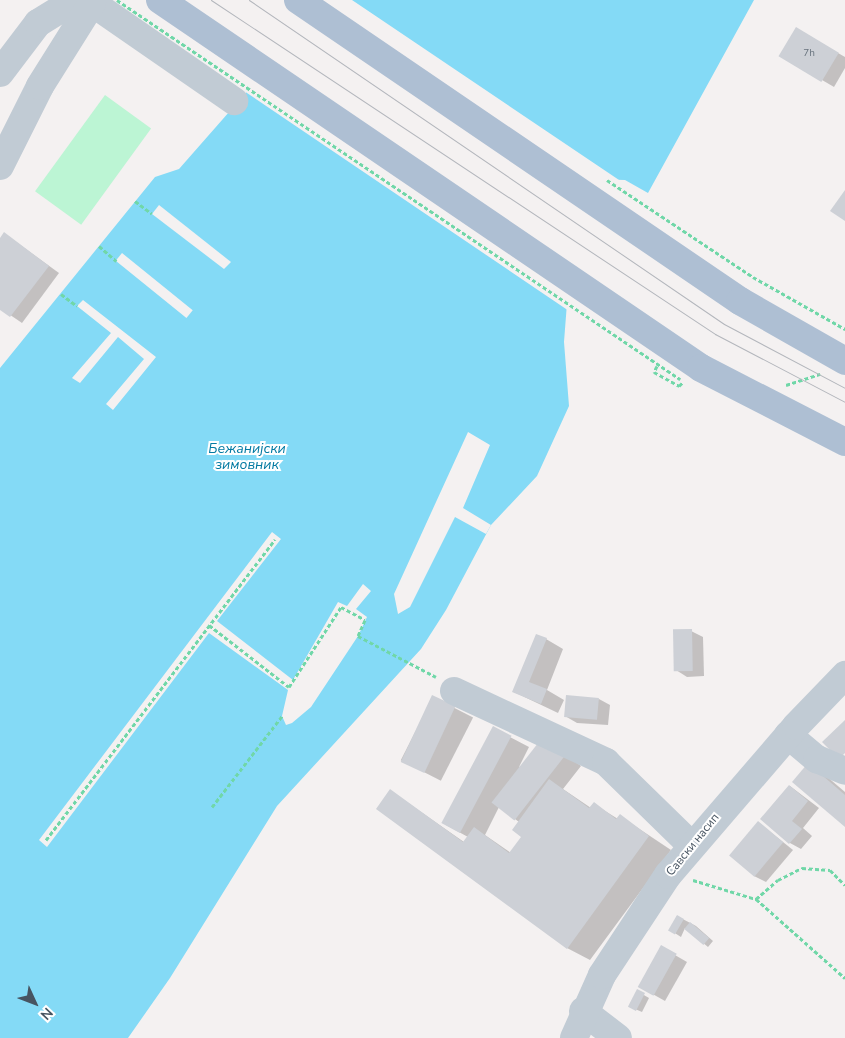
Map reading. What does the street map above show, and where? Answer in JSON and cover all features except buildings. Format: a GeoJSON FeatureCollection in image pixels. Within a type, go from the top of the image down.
{"type":"FeatureCollection","features":[{"type":"Feature","properties":{"kind":"main road"},"geometry":{"type":"LineString","coordinates":[[160,0],[692,375],[845,442]]}},
{"type":"Feature","properties":{"kind":"main road"},"geometry":{"type":"LineString","coordinates":[[298,0],[740,300],[845,361]]}},
{"type":"Feature","properties":{"kind":"street"},"geometry":{"type":"LineString","coordinates":[[0,73],[38,23],[93,1]]}},
{"type":"Feature","properties":{"kind":"street"},"geometry":{"type":"LineString","coordinates":[[93,1],[234,101]]}},
{"type":"Feature","properties":{"kind":"street"},"geometry":{"type":"LineString","coordinates":[[0,166],[40,86],[93,1]]}},
{"type":"Feature","properties":{"kind":"street","name":"Савски насип"},"geometry":{"type":"LineString","coordinates":[[574,1038],[583,1012],[602,975],[690,845],[788,734],[845,675]]}},
{"type":"Feature","properties":{"kind":"street"},"geometry":{"type":"LineString","coordinates":[[454,691],[606,762],[690,845]]}},
{"type":"Feature","properties":{"kind":"street"},"geometry":{"type":"LineString","coordinates":[[788,734],[817,759],[845,771]]}},
{"type":"Feature","properties":{"kind":"street"},"geometry":{"type":"LineString","coordinates":[[583,1012],[618,1038]]}},
{"type":"Feature","properties":{"kind":"path"},"geometry":{"type":"LineString","coordinates":[[93,1],[692,375],[680,386],[654,372]]}},
{"type":"Feature","properties":{"kind":"path"},"geometry":{"type":"LineString","coordinates":[[135,201],[152,214]]}},
{"type":"Feature","properties":{"kind":"path"},"geometry":{"type":"LineString","coordinates":[[99,246],[116,260]]}},
{"type":"Feature","properties":{"kind":"path"},"geometry":{"type":"LineString","coordinates":[[753,277],[845,329]]}},
{"type":"Feature","properties":{"kind":"path"},"geometry":{"type":"LineString","coordinates":[[61,294],[77,306]]}},
{"type":"Feature","properties":{"kind":"path"},"geometry":{"type":"LineString","coordinates":[[46,840],[275,539]]}},
{"type":"Feature","properties":{"kind":"path"},"geometry":{"type":"LineString","coordinates":[[209,625],[289,686],[341,607],[365,620],[358,636],[430,673],[454,691]]}},
{"type":"Feature","properties":{"kind":"path"},"geometry":{"type":"LineString","coordinates":[[212,807],[282,716]]}},
{"type":"Feature","properties":{"kind":"path"},"geometry":{"type":"LineString","coordinates":[[756,899],[778,880],[802,868],[830,870],[845,885]]}},
{"type":"Feature","properties":{"kind":"path"},"geometry":{"type":"LineString","coordinates":[[668,875],[728,888],[756,899],[845,978]]}},
{"type":"Feature","properties":{"kind":"green space"},"geometry":{"type":"Polygon","coordinates":[[[105,95],[151,129],[81,225],[35,191],[105,95]]]}},
{"type":"Feature","properties":{"kind":"water","name":"Бежанијски зимовник"},"geometry":{"type":"Polygon","coordinates":[[[291,0],[754,0],[648,193],[625,180],[588,179],[575,200],[564,342],[569,406],[537,476],[491,525],[446,610],[421,649],[277,806],[170,978],[128,1038],[0,1038],[0,368],[155,177],[179,169],[244,95],[262,72],[291,0]]]}},
{"type":"Feature","properties":{"kind":"pier"},"geometry":{"type":"Polygon","coordinates":[[[289,0],[352,0],[622,182],[589,182],[577,201],[569,311],[244,91],[259,71],[289,0]]]}},
{"type":"Feature","properties":{"kind":"pier"},"geometry":{"type":"Polygon","coordinates":[[[159,205],[231,262],[224,269],[152,214],[159,205]]]}},
{"type":"Feature","properties":{"kind":"pier"},"geometry":{"type":"Polygon","coordinates":[[[122,253],[193,310],[186,318],[116,261],[122,253]]]}},
{"type":"Feature","properties":{"kind":"pier"},"geometry":{"type":"Polygon","coordinates":[[[83,300],[156,357],[113,410],[106,404],[144,359],[118,337],[80,383],[72,378],[111,333],[77,306],[83,300]]]}},
{"type":"Feature","properties":{"kind":"pier"},"geometry":{"type":"Polygon","coordinates":[[[468,432],[490,445],[463,508],[491,525],[486,534],[455,517],[410,607],[398,614],[394,594],[468,432]]]}},
{"type":"Feature","properties":{"kind":"pier"},"geometry":{"type":"Polygon","coordinates":[[[272,532],[281,539],[217,621],[293,680],[338,602],[347,606],[363,584],[371,591],[356,609],[367,617],[358,636],[311,707],[292,723],[286,725],[282,716],[288,690],[209,633],[47,847],[39,840],[272,532]]]}},
{"type":"Feature","properties":{"kind":"tram line"},"geometry":{"type":"LineString","coordinates":[[211,0],[715,334],[845,402]]}},
{"type":"Feature","properties":{"kind":"tram line"},"geometry":{"type":"LineString","coordinates":[[249,0],[724,324],[845,388]]}}]}
